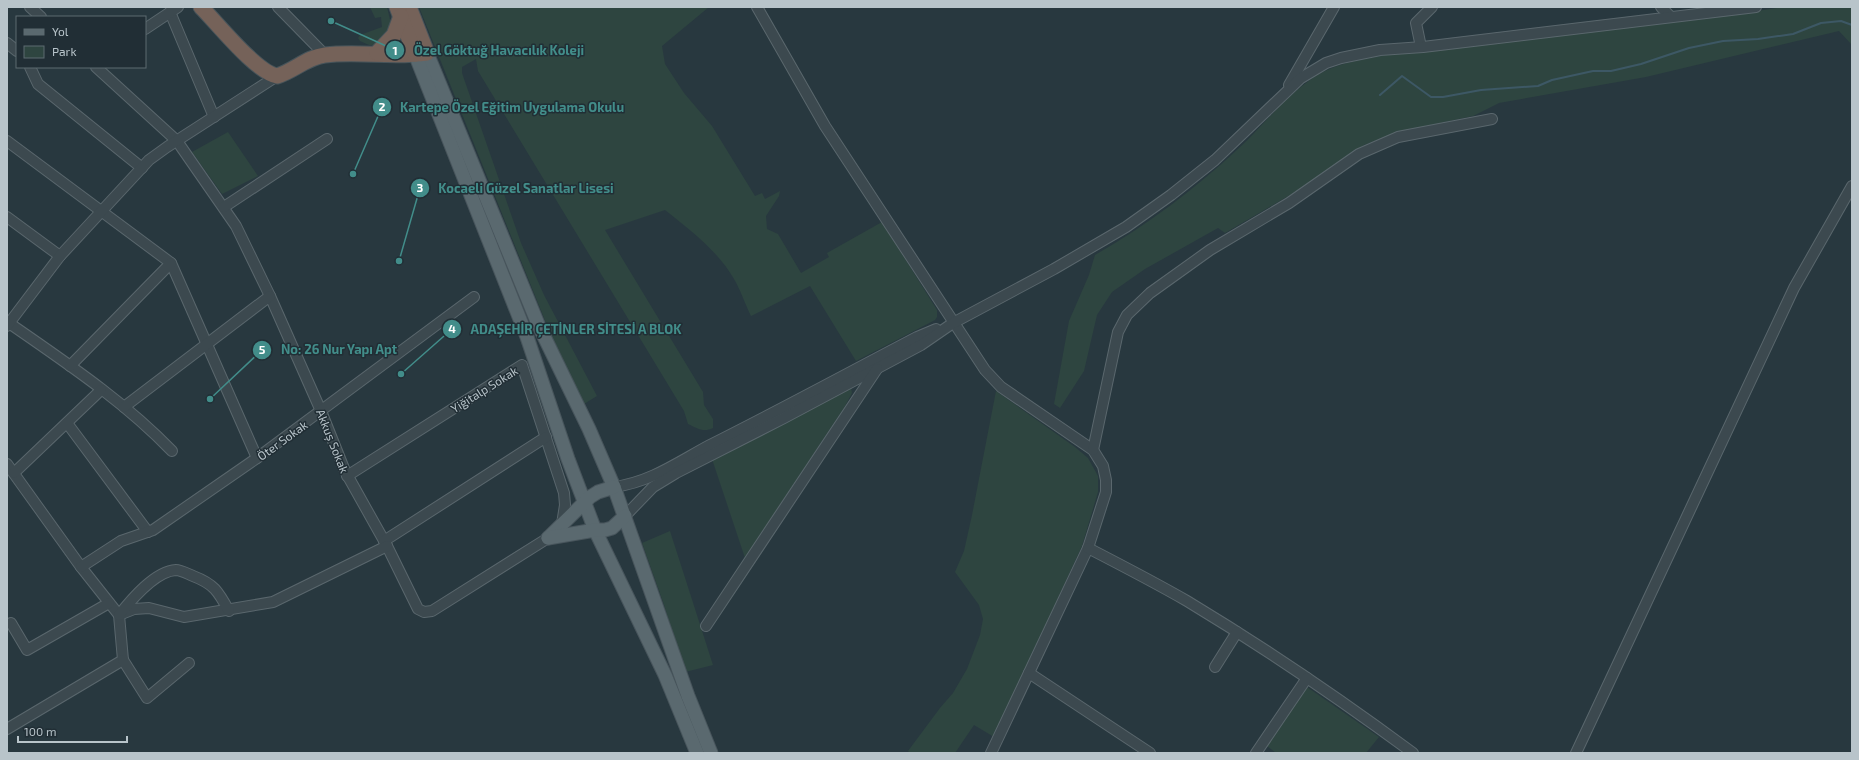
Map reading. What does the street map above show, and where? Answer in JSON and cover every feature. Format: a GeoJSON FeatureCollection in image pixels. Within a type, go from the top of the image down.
{"type":"FeatureCollection","features":[{"type":"Feature","properties":{"kind":"highway"},"geometry":{"type":"LineString","coordinates":[[201,7],[258,66],[271,75],[277,76],[304,62],[325,55],[377,53],[419,48],[402,10]]}},
{"type":"Feature","properties":{"kind":"highway"},"geometry":{"type":"LineString","coordinates":[[377,53],[394,35],[402,10]]}},
{"type":"Feature","properties":{"kind":"main road"},"geometry":{"type":"LineString","coordinates":[[419,48],[532,350],[568,460],[595,530],[665,676],[697,753]]}},
{"type":"Feature","properties":{"kind":"main road"},"geometry":{"type":"LineString","coordinates":[[419,48],[538,324],[589,429],[614,487],[688,696],[711,753]]}},
{"type":"Feature","properties":{"kind":"main road"},"geometry":{"type":"LineString","coordinates":[[548,538],[598,492],[614,487]]}},
{"type":"Feature","properties":{"kind":"main road"},"geometry":{"type":"LineString","coordinates":[[548,538],[612,528],[625,516]]}},
{"type":"Feature","properties":{"kind":"street"},"geometry":{"type":"LineString","coordinates":[[30,7],[40,16]]}},
{"type":"Feature","properties":{"kind":"street"},"geometry":{"type":"LineString","coordinates":[[278,7],[325,55]]}},
{"type":"Feature","properties":{"kind":"street"},"geometry":{"type":"LineString","coordinates":[[758,7],[825,126],[985,370],[1001,387],[1093,450],[1103,466],[1106,480],[1106,492],[1088,548],[992,753]]}},
{"type":"Feature","properties":{"kind":"street"},"geometry":{"type":"LineString","coordinates":[[1286,90],[1306,53],[1334,7]]}},
{"type":"Feature","properties":{"kind":"street"},"geometry":{"type":"LineString","coordinates":[[1421,47],[1416,23],[1432,7]]}},
{"type":"Feature","properties":{"kind":"street"},"geometry":{"type":"LineString","coordinates":[[1661,7],[1671,17]]}},
{"type":"Feature","properties":{"kind":"street"},"geometry":{"type":"LineString","coordinates":[[625,516],[642,497],[662,481],[920,345],[953,323],[1081,254],[1148,213],[1215,160],[1255,123],[1286,90],[1307,74],[1341,58],[1375,51],[1421,47],[1756,7]]}},
{"type":"Feature","properties":{"kind":"street"},"geometry":{"type":"LineString","coordinates":[[146,28],[174,10],[214,117]]}},
{"type":"Feature","properties":{"kind":"street"},"geometry":{"type":"LineString","coordinates":[[7,43],[16,50]]}},
{"type":"Feature","properties":{"kind":"street"},"geometry":{"type":"LineString","coordinates":[[30,68],[38,84],[142,168]]}},
{"type":"Feature","properties":{"kind":"street","name":"Akkuş Sokak"},"geometry":{"type":"LineString","coordinates":[[97,68],[177,140],[236,226],[270,296],[321,411],[347,476],[386,544],[418,609],[428,612],[548,538]]}},
{"type":"Feature","properties":{"kind":"street"},"geometry":{"type":"LineString","coordinates":[[172,451],[149,428],[124,407],[70,366],[8,325],[60,256],[142,168],[158,153],[277,76]]}},
{"type":"Feature","properties":{"kind":"street"},"geometry":{"type":"LineString","coordinates":[[1093,450],[1118,332],[1127,316],[1150,293],[1210,250],[1290,204],[1359,154],[1398,137],[1420,131],[1492,119]]}},
{"type":"Feature","properties":{"kind":"street"},"geometry":{"type":"LineString","coordinates":[[224,207],[328,139]]}},
{"type":"Feature","properties":{"kind":"street"},"geometry":{"type":"LineString","coordinates":[[7,141],[171,262],[257,458]]}},
{"type":"Feature","properties":{"kind":"street"},"geometry":{"type":"LineString","coordinates":[[1576,753],[1794,288],[1852,186]]}},
{"type":"Feature","properties":{"kind":"street"},"geometry":{"type":"LineString","coordinates":[[7,217],[60,256]]}},
{"type":"Feature","properties":{"kind":"street"},"geometry":{"type":"LineString","coordinates":[[70,366],[171,262]]}},
{"type":"Feature","properties":{"kind":"street"},"geometry":{"type":"LineString","coordinates":[[124,407],[270,296]]}},
{"type":"Feature","properties":{"kind":"street","name":"Öter Sokak"},"geometry":{"type":"LineString","coordinates":[[81,567],[122,541],[148,532],[257,458],[474,297]]}},
{"type":"Feature","properties":{"kind":"street"},"geometry":{"type":"LineString","coordinates":[[614,487],[636,483],[650,478],[690,455],[917,337],[953,323]]}},
{"type":"Feature","properties":{"kind":"street"},"geometry":{"type":"LineString","coordinates":[[522,365],[532,350]]}},
{"type":"Feature","properties":{"kind":"street","name":"Yiğitalp Sokak"},"geometry":{"type":"LineString","coordinates":[[347,476],[522,365],[564,493],[565,506],[562,524]]}},
{"type":"Feature","properties":{"kind":"street"},"geometry":{"type":"LineString","coordinates":[[706,626],[878,367]]}},
{"type":"Feature","properties":{"kind":"street"},"geometry":{"type":"LineString","coordinates":[[14,474],[101,390]]}},
{"type":"Feature","properties":{"kind":"street"},"geometry":{"type":"LineString","coordinates":[[67,423],[148,532]]}},
{"type":"Feature","properties":{"kind":"street"},"geometry":{"type":"LineString","coordinates":[[119,615],[140,608],[149,608],[184,618],[273,602],[386,544],[546,437]]}},
{"type":"Feature","properties":{"kind":"street"},"geometry":{"type":"LineString","coordinates":[[7,464],[81,567],[119,615],[123,660],[147,698],[188,663]]}},
{"type":"Feature","properties":{"kind":"street"},"geometry":{"type":"LineString","coordinates":[[1088,548],[1186,601],[1236,632],[1307,678],[1406,751]]}},
{"type":"Feature","properties":{"kind":"street"},"geometry":{"type":"LineString","coordinates":[[119,615],[131,600],[153,580],[166,573],[176,570],[206,581],[215,588],[229,610]]}},
{"type":"Feature","properties":{"kind":"street"},"geometry":{"type":"LineString","coordinates":[[11,623],[28,650],[109,603]]}},
{"type":"Feature","properties":{"kind":"street"},"geometry":{"type":"LineString","coordinates":[[1215,667],[1236,632]]}},
{"type":"Feature","properties":{"kind":"street"},"geometry":{"type":"LineString","coordinates":[[7,729],[123,660]]}},
{"type":"Feature","properties":{"kind":"street"},"geometry":{"type":"LineString","coordinates":[[1029,673],[1150,753]]}},
{"type":"Feature","properties":{"kind":"street"},"geometry":{"type":"LineString","coordinates":[[1256,753],[1307,678]]}},
{"type":"Feature","properties":{"kind":"green space"},"geometry":{"type":"Polygon","coordinates":[[[370,7],[387,7],[392,28],[377,45],[369,45],[360,41],[358,38],[360,35],[382,27],[381,17],[375,18],[370,7]]]}},
{"type":"Feature","properties":{"kind":"green space"},"geometry":{"type":"Polygon","coordinates":[[[419,7],[709,7],[662,46],[665,64],[684,93],[712,126],[755,196],[762,193],[765,199],[780,191],[779,196],[766,216],[767,229],[778,234],[801,273],[829,257],[827,253],[882,222],[937,310],[937,317],[935,320],[856,361],[810,286],[751,316],[736,284],[720,259],[684,225],[665,210],[605,230],[703,392],[704,405],[713,419],[713,428],[703,430],[688,424],[684,411],[478,71],[476,59],[462,67],[462,73],[521,243],[544,295],[597,396],[584,404],[548,328],[419,7]]]}},
{"type":"Feature","properties":{"kind":"green space"},"geometry":{"type":"Polygon","coordinates":[[[1783,7],[1852,7],[1852,45],[1839,31],[1646,77],[1499,103],[1473,116],[1398,132],[1364,145],[1307,185],[1225,233],[1218,228],[1145,269],[1112,292],[1097,315],[1084,371],[1060,408],[1054,404],[1069,321],[1089,275],[1095,255],[1152,219],[1188,192],[1239,148],[1291,95],[1303,85],[1327,70],[1348,63],[1386,55],[1704,19],[1783,7]]]}},
{"type":"Feature","properties":{"kind":"green space"},"geometry":{"type":"Polygon","coordinates":[[[228,132],[258,176],[222,194],[192,152],[228,132]]]}},
{"type":"Feature","properties":{"kind":"green space"},"geometry":{"type":"Polygon","coordinates":[[[851,388],[852,393],[844,408],[745,558],[712,459],[851,388]]]}},
{"type":"Feature","properties":{"kind":"green space"},"geometry":{"type":"Polygon","coordinates":[[[996,391],[1075,447],[1088,458],[1098,476],[1098,492],[1082,546],[994,737],[974,725],[955,753],[910,753],[908,751],[953,693],[967,669],[980,635],[983,619],[979,605],[955,572],[964,551],[996,391]]]}},
{"type":"Feature","properties":{"kind":"green space"},"geometry":{"type":"Polygon","coordinates":[[[670,531],[713,665],[685,672],[663,602],[642,543],[670,531]]]}},
{"type":"Feature","properties":{"kind":"green space"},"geometry":{"type":"Polygon","coordinates":[[[1307,687],[1379,737],[1366,753],[1276,753],[1267,746],[1307,687]]]}},
{"type":"Feature","properties":{"kind":"waterway"},"geometry":{"type":"LineString","coordinates":[[1380,95],[1402,76],[1431,97],[1443,97],[1481,90],[1538,86],[1552,80],[1593,71],[1611,71],[1641,64],[1689,48],[1723,41],[1758,39],[1793,34],[1821,23],[1841,21],[1852,25]]}},
{"type":"Feature","properties":{"kind":"place","name":"Özel Göktuğ Havacılık Koleji"},"geometry":{"type":"Point","coordinates":[331,21]}},
{"type":"Feature","properties":{"kind":"place","name":"Kartepe Özel Eğitim Uygulama Okulu"},"geometry":{"type":"Point","coordinates":[353,174]}},
{"type":"Feature","properties":{"kind":"place","name":"Kocaeli Güzel Sanatlar Lisesi"},"geometry":{"type":"Point","coordinates":[399,261]}},
{"type":"Feature","properties":{"kind":"place","name":"ADAŞEHİR ÇETİNLER SİTESİ A BLOK"},"geometry":{"type":"Point","coordinates":[401,374]}},
{"type":"Feature","properties":{"kind":"place","name":"No: 26 Nur Yapı Apt"},"geometry":{"type":"Point","coordinates":[210,399]}}]}
